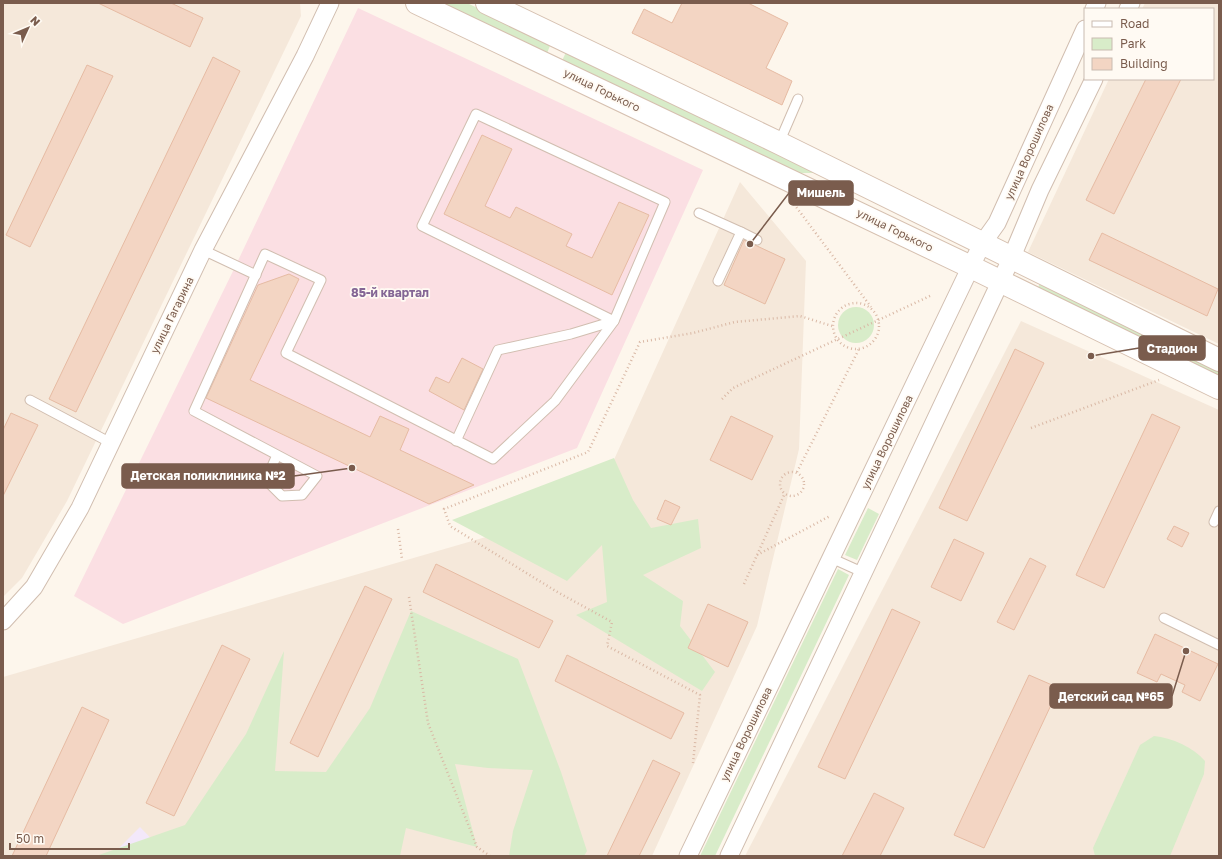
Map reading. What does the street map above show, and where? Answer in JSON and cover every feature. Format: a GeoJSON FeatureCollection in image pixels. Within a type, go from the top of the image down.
{"type":"FeatureCollection","features":[{"type":"Feature","properties":{"kind":"main road","name":"улица Горького"},"geometry":{"type":"LineString","coordinates":[[417,3],[538,59],[1219,388]]}},
{"type":"Feature","properties":{"kind":"main road"},"geometry":{"type":"LineString","coordinates":[[487,3],[779,143],[1011,259],[1219,360]]}},
{"type":"Feature","properties":{"kind":"main road"},"geometry":{"type":"LineString","coordinates":[[538,59],[550,62],[557,58],[560,50],[559,44],[552,33]]}},
{"type":"Feature","properties":{"kind":"street","name":"улица Гагарина"},"geometry":{"type":"LineString","coordinates":[[3,621],[34,586],[80,508],[203,250],[305,56],[330,3]]}},
{"type":"Feature","properties":{"kind":"street","name":"улица Ворошилова"},"geometry":{"type":"LineString","coordinates":[[688,856],[982,244],[997,223],[1084,30]]}},
{"type":"Feature","properties":{"kind":"street"},"geometry":{"type":"LineString","coordinates":[[729,856],[1011,259],[1040,190],[1094,80]]}},
{"type":"Feature","properties":{"kind":"lane"},"geometry":{"type":"LineString","coordinates":[[779,143],[798,99]]}},
{"type":"Feature","properties":{"kind":"lane"},"geometry":{"type":"LineString","coordinates":[[277,455],[266,480],[282,496],[302,495],[317,476],[194,411],[265,254],[321,280],[286,353],[493,459],[555,401],[614,321],[665,202],[476,114],[422,226],[614,321]]}},
{"type":"Feature","properties":{"kind":"lane"},"geometry":{"type":"LineString","coordinates":[[699,213],[757,240]]}},
{"type":"Feature","properties":{"kind":"lane"},"geometry":{"type":"LineString","coordinates":[[718,281],[741,232]]}},
{"type":"Feature","properties":{"kind":"lane"},"geometry":{"type":"LineString","coordinates":[[203,250],[256,275]]}},
{"type":"Feature","properties":{"kind":"lane"},"geometry":{"type":"LineString","coordinates":[[456,441],[498,350],[571,334],[614,321]]}},
{"type":"Feature","properties":{"kind":"lane"},"geometry":{"type":"LineString","coordinates":[[30,400],[111,443]]}},
{"type":"Feature","properties":{"kind":"lane"},"geometry":{"type":"LineString","coordinates":[[1214,522],[1219,511]]}},
{"type":"Feature","properties":{"kind":"lane"},"geometry":{"type":"LineString","coordinates":[[831,558],[862,572]]}},
{"type":"Feature","properties":{"kind":"lane"},"geometry":{"type":"LineString","coordinates":[[1164,618],[1219,645]]}},
{"type":"Feature","properties":{"kind":"path"},"geometry":{"type":"LineString","coordinates":[[791,200],[872,309],[878,320],[879,329],[876,336],[866,347],[859,349],[844,346],[837,339],[832,326],[837,311],[843,306],[858,302],[872,309]]}},
{"type":"Feature","properties":{"kind":"path"},"geometry":{"type":"LineString","coordinates":[[722,399],[733,388],[932,295]]}},
{"type":"Feature","properties":{"kind":"path"},"geometry":{"type":"LineString","coordinates":[[694,763],[700,695],[607,646],[612,622],[559,593],[450,526],[444,509],[588,452],[640,342],[693,333],[735,322],[800,316],[832,326]]}},
{"type":"Feature","properties":{"kind":"path"},"geometry":{"type":"LineString","coordinates":[[797,472],[859,349]]}},
{"type":"Feature","properties":{"kind":"path"},"geometry":{"type":"LineString","coordinates":[[1031,428],[1163,378]]}},
{"type":"Feature","properties":{"kind":"path"},"geometry":{"type":"LineString","coordinates":[[797,472],[804,478],[803,490],[800,493],[793,496],[785,493],[780,487],[781,479],[786,473],[797,472]]}},
{"type":"Feature","properties":{"kind":"path"},"geometry":{"type":"LineString","coordinates":[[744,584],[785,493]]}},
{"type":"Feature","properties":{"kind":"path"},"geometry":{"type":"LineString","coordinates":[[756,556],[830,516]]}},
{"type":"Feature","properties":{"kind":"path"},"geometry":{"type":"LineString","coordinates":[[398,529],[402,559]]}},
{"type":"Feature","properties":{"kind":"path"},"geometry":{"type":"LineString","coordinates":[[409,597],[428,723],[477,847],[490,856]]}},
{"type":"Feature","properties":{"kind":"shaded area"},"geometry":{"type":"Polygon","coordinates":[[[3,3],[300,3],[301,16],[67,501],[22,578],[3,597],[3,3]]]}},
{"type":"Feature","properties":{"kind":"shaded area"},"geometry":{"type":"Polygon","coordinates":[[[1145,3],[1219,3],[1219,344],[1028,252],[1109,80],[1214,80],[1214,8],[1142,8],[1145,3]]]}},
{"type":"Feature","properties":{"kind":"shaded area"},"geometry":{"type":"Polygon","coordinates":[[[358,8],[703,170],[577,448],[123,624],[74,596],[235,267],[358,8]]]}},
{"type":"Feature","properties":{"kind":"shaded area"},"geometry":{"type":"Polygon","coordinates":[[[740,182],[806,261],[799,449],[757,626],[652,856],[3,856],[3,677],[593,506],[740,182]]]}},
{"type":"Feature","properties":{"kind":"shaded area"},"geometry":{"type":"Polygon","coordinates":[[[1021,321],[1219,410],[1219,856],[745,856],[1021,321]]]}},
{"type":"Feature","properties":{"kind":"shaded area"},"geometry":{"type":"Polygon","coordinates":[[[140,827],[168,856],[111,856],[140,827]]]}},
{"type":"Feature","properties":{"kind":"green space"},"geometry":{"type":"Polygon","coordinates":[[[434,3],[467,3],[551,43],[546,56],[434,3]]]}},
{"type":"Feature","properties":{"kind":"green space"},"geometry":{"type":"Polygon","coordinates":[[[567,50],[814,173],[795,173],[561,63],[567,50]]]}},
{"type":"Feature","properties":{"kind":"green space"},"geometry":{"type":"Polygon","coordinates":[[[1041,281],[1219,368],[1219,380],[1036,292],[1041,281]]]}},
{"type":"Feature","properties":{"kind":"green space"},"geometry":{"type":"Polygon","coordinates":[[[860,307],[869,312],[873,318],[873,332],[869,338],[860,343],[852,343],[843,338],[839,332],[838,321],[843,312],[849,308],[860,307]]]}},
{"type":"Feature","properties":{"kind":"green space"},"geometry":{"type":"Polygon","coordinates":[[[614,458],[633,500],[651,528],[698,519],[701,548],[643,575],[683,601],[680,626],[715,672],[702,691],[576,615],[607,602],[602,545],[567,581],[452,520],[614,458]]]}},
{"type":"Feature","properties":{"kind":"green space"},"geometry":{"type":"Polygon","coordinates":[[[868,508],[879,514],[857,560],[845,555],[868,508]]]}},
{"type":"Feature","properties":{"kind":"green space"},"geometry":{"type":"Polygon","coordinates":[[[838,569],[849,575],[715,856],[700,856],[838,569]]]}},
{"type":"Feature","properties":{"kind":"green space"},"geometry":{"type":"Polygon","coordinates":[[[411,611],[518,659],[561,772],[587,851],[584,856],[509,856],[513,831],[533,770],[488,768],[455,764],[477,847],[406,828],[400,856],[96,856],[185,825],[246,734],[284,651],[275,771],[326,772],[370,708],[411,611]]]}},
{"type":"Feature","properties":{"kind":"green space"},"geometry":{"type":"Polygon","coordinates":[[[1154,736],[1182,744],[1194,751],[1205,761],[1204,774],[1170,856],[1095,856],[1093,848],[1140,745],[1154,736]]]}},
{"type":"Feature","properties":{"kind":"building"},"geometry":{"type":"Polygon","coordinates":[[[98,3],[171,3],[203,18],[190,47],[98,3]]]}},
{"type":"Feature","properties":{"kind":"building"},"geometry":{"type":"Polygon","coordinates":[[[682,3],[748,3],[788,23],[766,68],[792,81],[782,105],[632,33],[644,9],[672,23],[682,3]]]}},
{"type":"Feature","properties":{"kind":"building"},"geometry":{"type":"Polygon","coordinates":[[[213,57],[240,71],[76,412],[49,399],[213,57]]]}},
{"type":"Feature","properties":{"kind":"building"},"geometry":{"type":"Polygon","coordinates":[[[87,65],[113,76],[30,247],[6,235],[87,65]]]}},
{"type":"Feature","properties":{"kind":"building"},"geometry":{"type":"Polygon","coordinates":[[[1146,80],[1181,80],[1114,214],[1086,200],[1146,80]]]}},
{"type":"Feature","properties":{"kind":"building"},"geometry":{"type":"Polygon","coordinates":[[[482,135],[512,149],[485,206],[510,218],[516,207],[572,234],[566,246],[592,258],[619,202],[649,215],[612,295],[444,214],[482,135]]]}},
{"type":"Feature","properties":{"kind":"building"},"geometry":{"type":"Polygon","coordinates":[[[1102,233],[1218,289],[1207,316],[1089,260],[1102,233]]]}},
{"type":"Feature","properties":{"kind":"building"},"geometry":{"type":"Polygon","coordinates":[[[744,240],[785,259],[765,304],[724,285],[744,240]]]}},
{"type":"Feature","properties":{"kind":"building"},"geometry":{"type":"Polygon","coordinates":[[[289,274],[299,279],[250,380],[370,437],[380,416],[409,429],[400,450],[474,485],[429,504],[206,398],[258,285],[289,274]]]}},
{"type":"Feature","properties":{"kind":"building"},"geometry":{"type":"Polygon","coordinates":[[[1015,349],[1044,363],[967,521],[939,508],[1015,349]]]}},
{"type":"Feature","properties":{"kind":"building"},"geometry":{"type":"Polygon","coordinates":[[[462,358],[483,369],[464,410],[429,391],[436,377],[449,383],[462,358]]]}},
{"type":"Feature","properties":{"kind":"building"},"geometry":{"type":"Polygon","coordinates":[[[11,413],[38,425],[3,496],[3,430],[11,413]]]}},
{"type":"Feature","properties":{"kind":"building"},"geometry":{"type":"Polygon","coordinates":[[[1152,414],[1180,427],[1104,588],[1076,575],[1152,414]]]}},
{"type":"Feature","properties":{"kind":"building"},"geometry":{"type":"Polygon","coordinates":[[[731,416],[773,436],[752,480],[710,460],[731,416]]]}},
{"type":"Feature","properties":{"kind":"building"},"geometry":{"type":"Polygon","coordinates":[[[665,500],[680,507],[671,525],[657,519],[665,500]]]}},
{"type":"Feature","properties":{"kind":"building"},"geometry":{"type":"Polygon","coordinates":[[[1174,526],[1189,533],[1182,547],[1167,539],[1174,526]]]}},
{"type":"Feature","properties":{"kind":"building"},"geometry":{"type":"Polygon","coordinates":[[[954,539],[984,553],[961,601],[931,587],[954,539]]]}},
{"type":"Feature","properties":{"kind":"building"},"geometry":{"type":"Polygon","coordinates":[[[1030,558],[1046,566],[1014,630],[997,622],[1030,558]]]}},
{"type":"Feature","properties":{"kind":"building"},"geometry":{"type":"Polygon","coordinates":[[[436,564],[553,621],[539,648],[423,592],[436,564]]]}},
{"type":"Feature","properties":{"kind":"building"},"geometry":{"type":"Polygon","coordinates":[[[365,586],[392,599],[318,757],[290,743],[365,586]]]}},
{"type":"Feature","properties":{"kind":"building"},"geometry":{"type":"Polygon","coordinates":[[[708,604],[748,622],[728,667],[688,648],[708,604]]]}},
{"type":"Feature","properties":{"kind":"building"},"geometry":{"type":"Polygon","coordinates":[[[892,609],[920,622],[845,779],[818,767],[892,609]]]}},
{"type":"Feature","properties":{"kind":"building"},"geometry":{"type":"Polygon","coordinates":[[[1155,634],[1218,664],[1200,701],[1182,692],[1185,685],[1161,674],[1157,682],[1137,673],[1155,634]]]}},
{"type":"Feature","properties":{"kind":"building"},"geometry":{"type":"Polygon","coordinates":[[[222,645],[250,659],[174,816],[146,803],[222,645]]]}},
{"type":"Feature","properties":{"kind":"building"},"geometry":{"type":"Polygon","coordinates":[[[567,655],[684,713],[671,739],[555,681],[567,655]]]}},
{"type":"Feature","properties":{"kind":"building"},"geometry":{"type":"Polygon","coordinates":[[[1029,675],[1059,688],[984,848],[954,835],[1029,675]]]}},
{"type":"Feature","properties":{"kind":"building"},"geometry":{"type":"Polygon","coordinates":[[[82,707],[109,720],[46,856],[12,856],[82,707]]]}},
{"type":"Feature","properties":{"kind":"building"},"geometry":{"type":"Polygon","coordinates":[[[653,760],[680,773],[639,856],[607,856],[653,760]]]}},
{"type":"Feature","properties":{"kind":"building"},"geometry":{"type":"Polygon","coordinates":[[[874,793],[904,808],[880,856],[842,856],[874,793]]]}},
{"type":"Feature","properties":{"kind":"place","name":"Мишель"},"geometry":{"type":"Point","coordinates":[750,244]}},
{"type":"Feature","properties":{"kind":"place","name":"Стадион"},"geometry":{"type":"Point","coordinates":[1091,356]}},
{"type":"Feature","properties":{"kind":"place","name":"Детская поликлиника №2"},"geometry":{"type":"Point","coordinates":[352,468]}},
{"type":"Feature","properties":{"kind":"place","name":"Детский сад №65"},"geometry":{"type":"Point","coordinates":[1186,651]}},
{"type":"Feature","properties":{"kind":"district","name":"85-й квартал"},"geometry":{"type":"Point","coordinates":[390,293]}}]}
